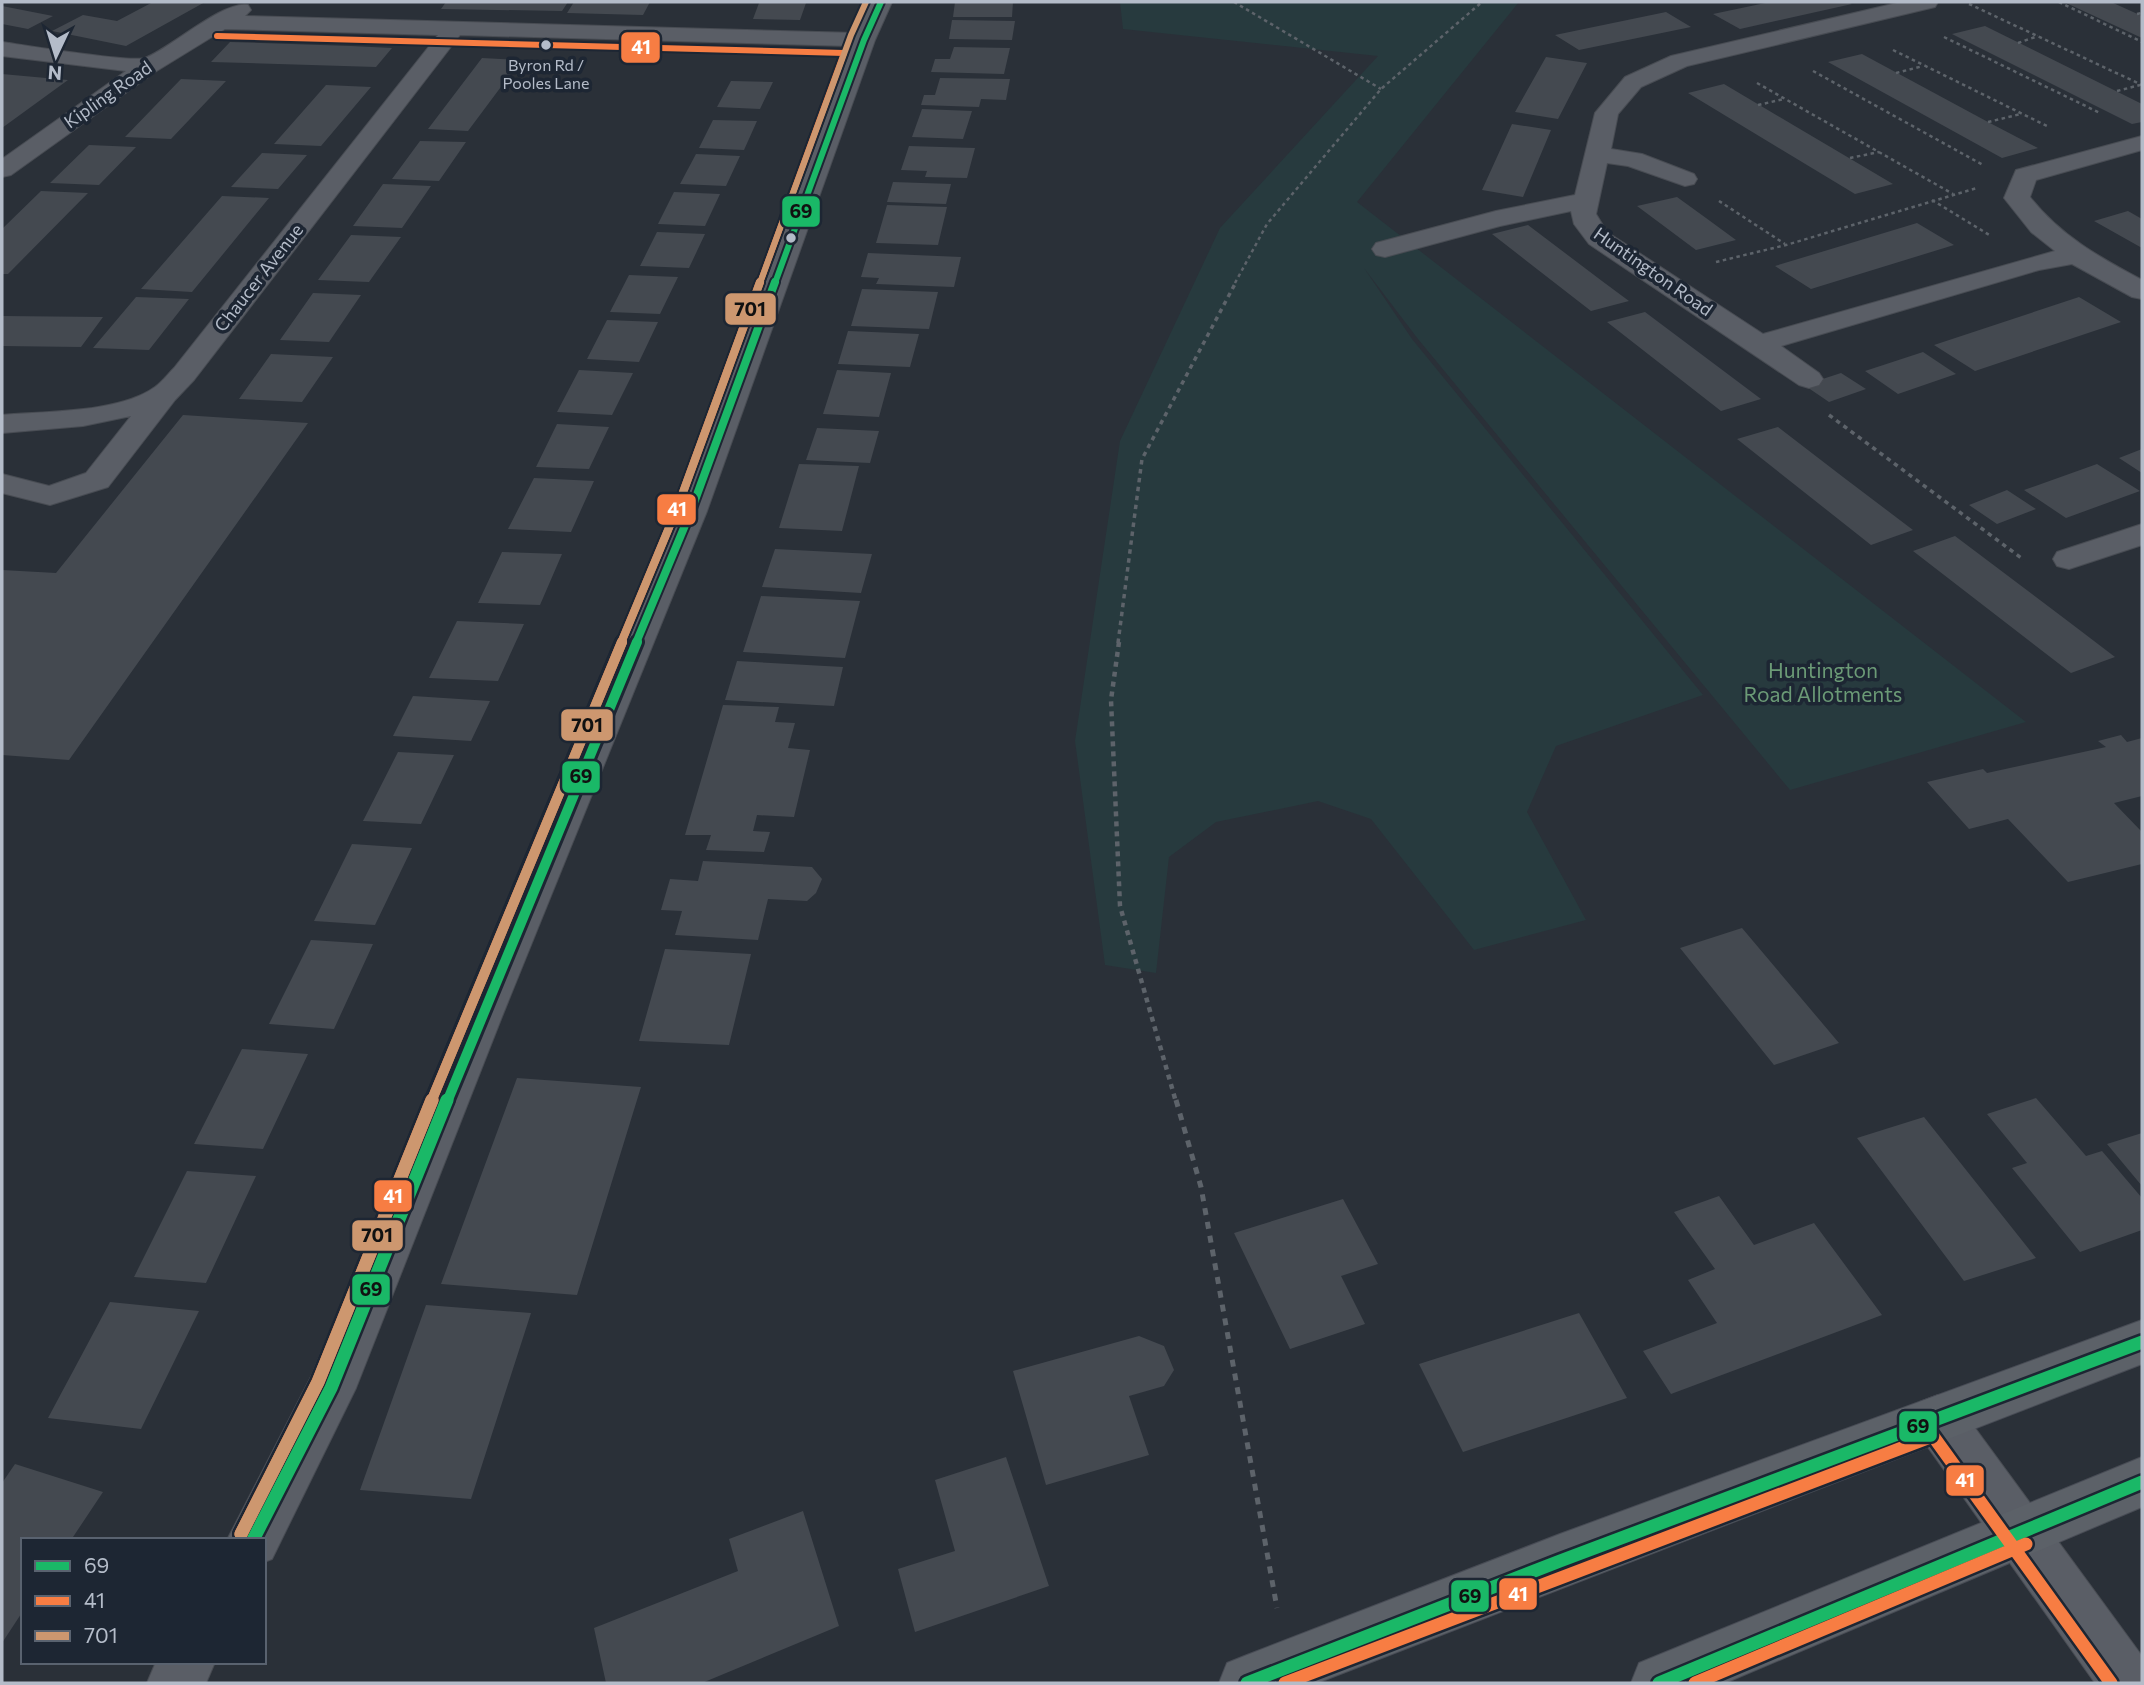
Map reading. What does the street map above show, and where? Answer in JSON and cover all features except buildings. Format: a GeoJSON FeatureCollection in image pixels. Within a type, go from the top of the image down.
{"type":"FeatureCollection","features":[{"type":"Feature","properties":{"kind":"main road"},"geometry":{"type":"LineString","coordinates":[[1267,1676],[1560,1561],[2142,1342]]}},
{"type":"Feature","properties":{"kind":"main road"},"geometry":{"type":"LineString","coordinates":[[1658,1683],[2142,1482]]}},
{"type":"Feature","properties":{"kind":"street","name":"Kipling Road"},"geometry":{"type":"LineString","coordinates":[[2,170],[147,66],[254,2]]}},
{"type":"Feature","properties":{"kind":"street"},"geometry":{"type":"LineString","coordinates":[[254,1538],[331,1388],[691,511],[864,40],[881,2]]}},
{"type":"Feature","properties":{"kind":"street","name":"Huntington Road"},"geometry":{"type":"LineString","coordinates":[[1809,379],[1598,238],[1587,224],[1583,214],[1606,113],[1633,82],[1679,61],[1927,2]]}},
{"type":"Feature","properties":{"kind":"street"},"geometry":{"type":"LineString","coordinates":[[217,22],[864,40]]}},
{"type":"Feature","properties":{"kind":"street","name":"Chaucer Avenue"},"geometry":{"type":"LineString","coordinates":[[2,424],[73,417],[129,407],[163,396],[184,374],[453,29]]}},
{"type":"Feature","properties":{"kind":"street"},"geometry":{"type":"LineString","coordinates":[[2,49],[147,66]]}},
{"type":"Feature","properties":{"kind":"street"},"geometry":{"type":"LineString","coordinates":[[2142,143],[2016,177],[2017,198],[2040,227],[2076,255],[2142,291]]}},
{"type":"Feature","properties":{"kind":"street"},"geometry":{"type":"LineString","coordinates":[[1597,154],[1633,159],[1685,179]]}},
{"type":"Feature","properties":{"kind":"street"},"geometry":{"type":"LineString","coordinates":[[1385,249],[1496,219],[1586,200]]}},
{"type":"Feature","properties":{"kind":"street"},"geometry":{"type":"LineString","coordinates":[[1759,344],[2035,263],[2076,255]]}},
{"type":"Feature","properties":{"kind":"street"},"geometry":{"type":"LineString","coordinates":[[2,483],[50,496],[97,480],[163,396]]}},
{"type":"Feature","properties":{"kind":"street"},"geometry":{"type":"LineString","coordinates":[[2069,559],[2142,534]]}},
{"type":"Feature","properties":{"kind":"street"},"geometry":{"type":"LineString","coordinates":[[1938,1419],[2021,1531],[2127,1683]]}},
{"type":"Feature","properties":{"kind":"street"},"geometry":{"type":"LineString","coordinates":[[175,1683],[186,1664]]}},
{"type":"Feature","properties":{"kind":"path"},"geometry":{"type":"LineString","coordinates":[[1234,2],[1381,89]]}},
{"type":"Feature","properties":{"kind":"path"},"geometry":{"type":"LineString","coordinates":[[1267,1676],[1201,1187],[1120,906],[1111,700],[1142,459],[1267,223],[1381,89],[1482,2]]}},
{"type":"Feature","properties":{"kind":"path"},"geometry":{"type":"LineString","coordinates":[[1965,2],[2142,85]]}},
{"type":"Feature","properties":{"kind":"path"},"geometry":{"type":"LineString","coordinates":[[2059,2],[2142,41]]}},
{"type":"Feature","properties":{"kind":"path"},"geometry":{"type":"LineString","coordinates":[[1890,10],[2106,116]]}},
{"type":"Feature","properties":{"kind":"path"},"geometry":{"type":"LineString","coordinates":[[2137,14],[2142,13]]}},
{"type":"Feature","properties":{"kind":"path"},"geometry":{"type":"LineString","coordinates":[[1837,23],[2103,153]]}},
{"type":"Feature","properties":{"kind":"path"},"geometry":{"type":"LineString","coordinates":[[2018,43],[2039,36]]}},
{"type":"Feature","properties":{"kind":"path"},"geometry":{"type":"LineString","coordinates":[[1759,42],[2016,177]]}},
{"type":"Feature","properties":{"kind":"path"},"geometry":{"type":"LineString","coordinates":[[1706,54],[1954,194]]}},
{"type":"Feature","properties":{"kind":"path"},"geometry":{"type":"LineString","coordinates":[[1896,73],[1924,66]]}},
{"type":"Feature","properties":{"kind":"path"},"geometry":{"type":"LineString","coordinates":[[2117,91],[2142,85]]}},
{"type":"Feature","properties":{"kind":"path"},"geometry":{"type":"LineString","coordinates":[[1758,105],[1785,99]]}},
{"type":"Feature","properties":{"kind":"path"},"geometry":{"type":"LineString","coordinates":[[1987,121],[2022,114]]}},
{"type":"Feature","properties":{"kind":"path"},"geometry":{"type":"LineString","coordinates":[[1850,158],[1880,152]]}},
{"type":"Feature","properties":{"kind":"path"},"geometry":{"type":"LineString","coordinates":[[1656,278],[1786,245],[2016,177]]}},
{"type":"Feature","properties":{"kind":"path"},"geometry":{"type":"LineString","coordinates":[[1685,179],[1786,245]]}},
{"type":"Feature","properties":{"kind":"path"},"geometry":{"type":"LineString","coordinates":[[1932,200],[2035,263]]}},
{"type":"Feature","properties":{"kind":"path"},"geometry":{"type":"LineString","coordinates":[[1809,379],[1791,387],[2023,560],[2069,559]]}},
{"type":"Feature","properties":{"kind":"green space","name":"Huntington Road Allotments"},"geometry":{"type":"Polygon","coordinates":[[[1120,2],[1519,2],[1357,202],[2026,722],[1790,790],[1418,339],[1364,268],[1412,339],[1703,695],[1556,746],[1527,812],[1586,920],[1474,950],[1371,819],[1318,801],[1216,822],[1169,857],[1156,973],[1105,965],[1075,741],[1120,441],[1220,228],[1378,56],[1123,29],[1120,2]]]}},
{"type":"Feature","properties":{"kind":"transit line","name":"701"},"geometry":{"type":"LineString","coordinates":[[241,1534],[318,1382],[469,1009],[678,506],[851,35],[866,2]]}},
{"type":"Feature","properties":{"kind":"transit line","name":"69"},"geometry":{"type":"LineString","coordinates":[[254,1538],[331,1388],[482,1014],[691,511],[864,40],[881,2]]}},
{"type":"Feature","properties":{"kind":"transit line","name":"41"},"geometry":{"type":"LineString","coordinates":[[217,36],[844,53],[678,506],[469,1009],[318,1382],[241,1534]]}},
{"type":"Feature","properties":{"kind":"transit line","name":"69"},"geometry":{"type":"LineString","coordinates":[[1247,1683],[1560,1561],[2142,1342]]}},
{"type":"Feature","properties":{"kind":"transit line","name":"41"},"geometry":{"type":"LineString","coordinates":[[1285,1683],[1933,1436],[2111,1683]]}},
{"type":"Feature","properties":{"kind":"transit line","name":"69"},"geometry":{"type":"LineString","coordinates":[[1659,1683],[2142,1482]]}},
{"type":"Feature","properties":{"kind":"transit line","name":"41"},"geometry":{"type":"LineString","coordinates":[[1695,1683],[2026,1544]]}},
{"type":"Feature","properties":{"kind":"place","name":"Byron Rd / Pooles Lane"},"geometry":{"type":"Point","coordinates":[546,45]}}]}
